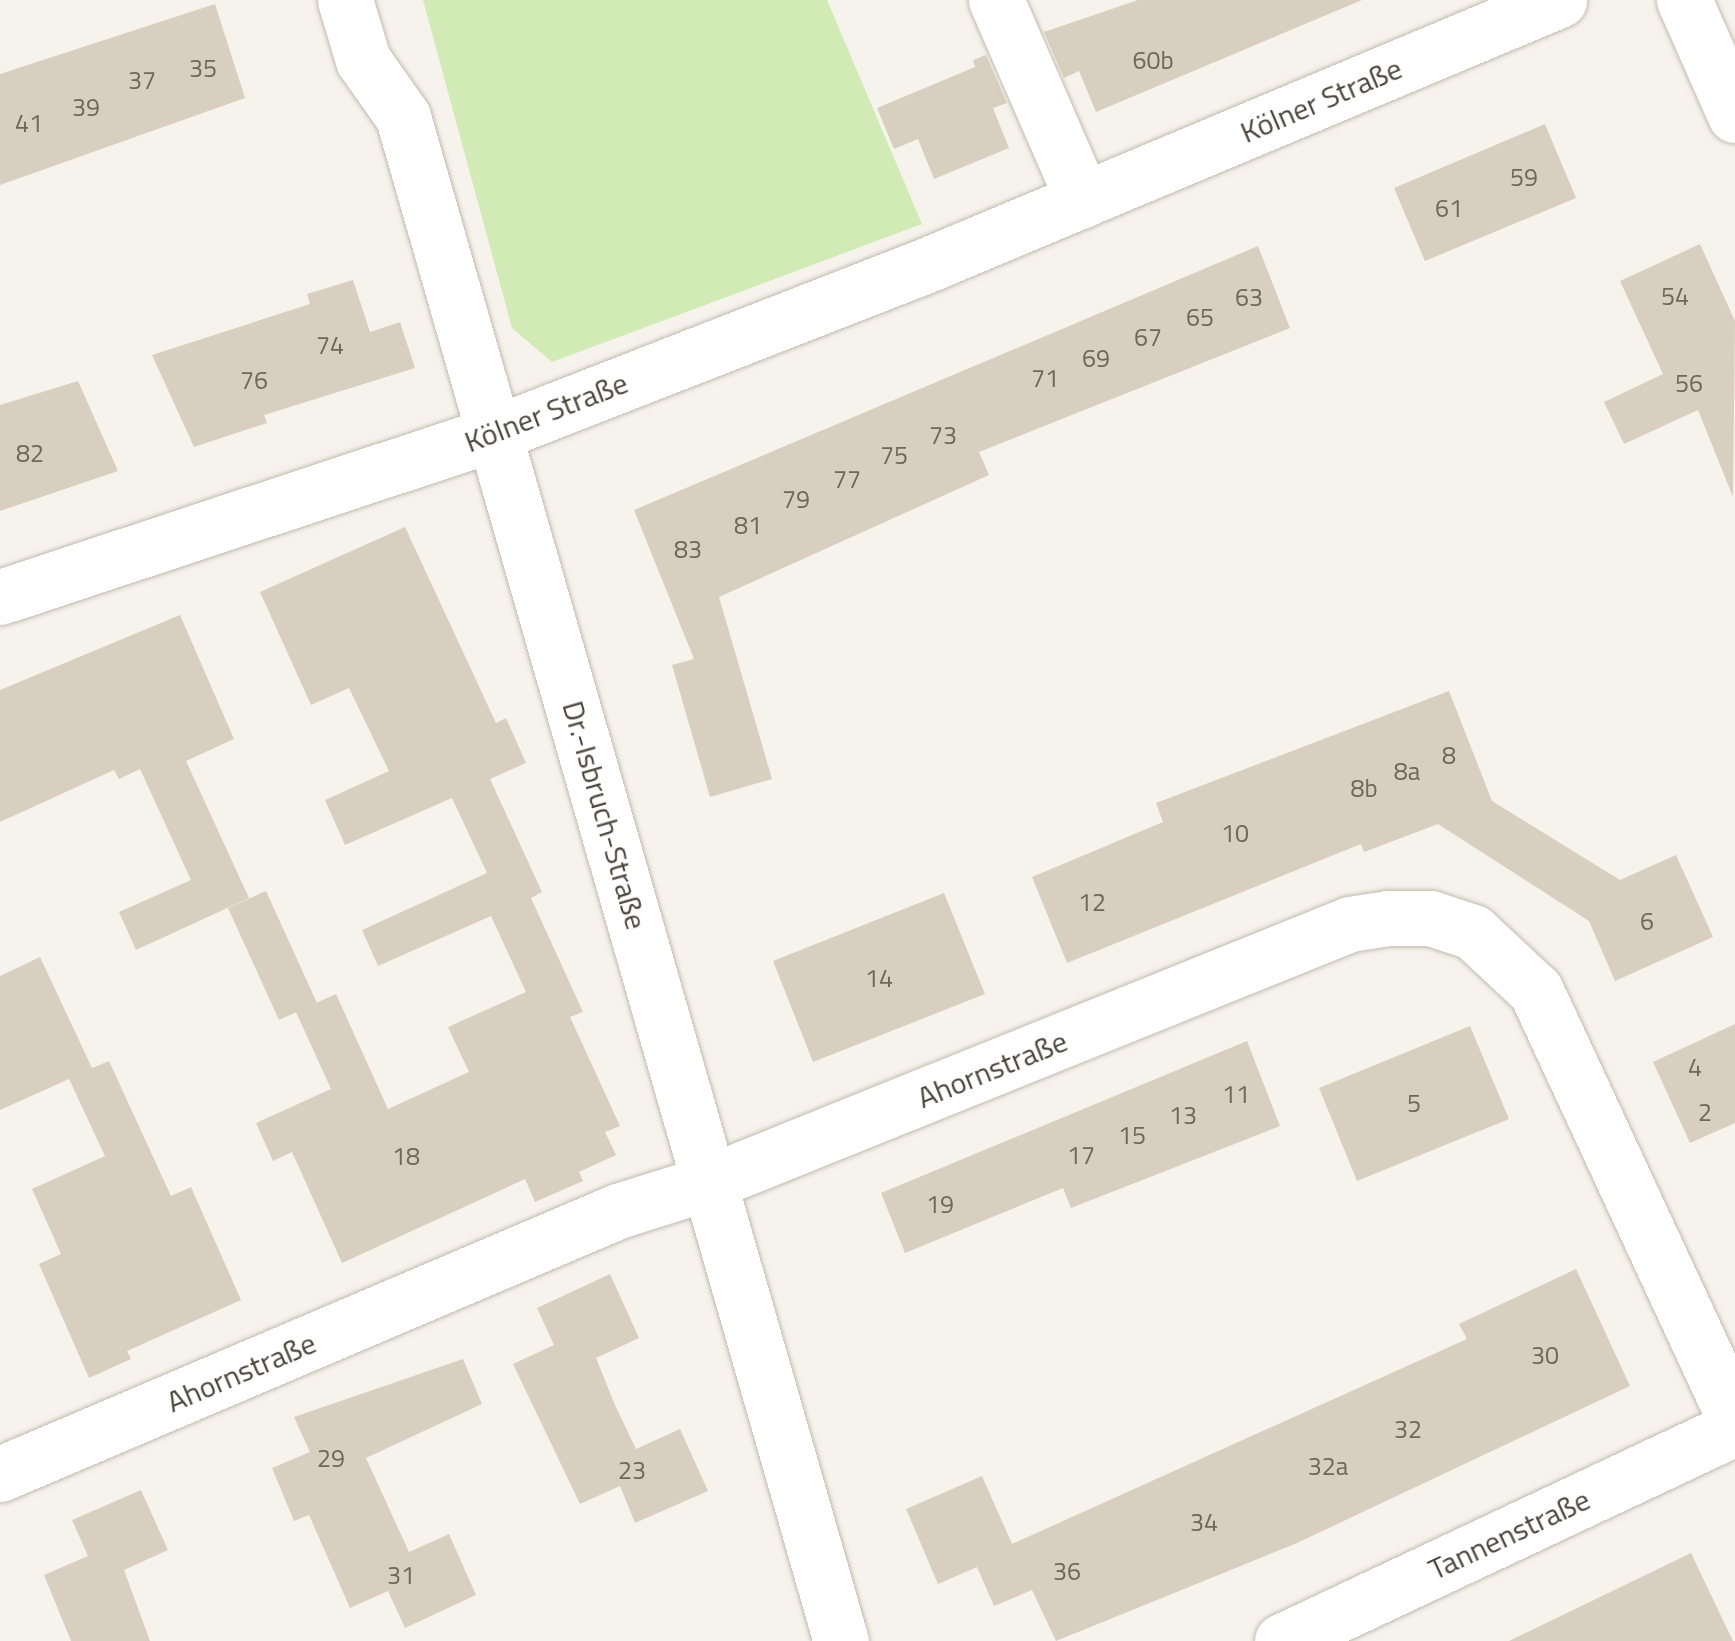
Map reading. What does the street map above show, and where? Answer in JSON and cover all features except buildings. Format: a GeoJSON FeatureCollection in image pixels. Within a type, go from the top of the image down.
{"type":"FeatureCollection","features":[{"type":"Feature","properties":{"kind":"street","name":"Dr.-Isbruch-Straße"},"geometry":{"type":"LineString","coordinates":[[345,0],[363,60],[403,116],[841,1641]]}},
{"type":"Feature","properties":{"kind":"street"},"geometry":{"type":"LineString","coordinates":[[996,0],[1082,200]]}},
{"type":"Feature","properties":{"kind":"street","name":"Kölner Straße"},"geometry":{"type":"LineString","coordinates":[[0,597],[496,433],[1082,200],[1559,0]]}},
{"type":"Feature","properties":{"kind":"street"},"geometry":{"type":"LineString","coordinates":[[1684,0],[1735,115]]}},
{"type":"Feature","properties":{"kind":"street","name":"Ahornstraße"},"geometry":{"type":"LineString","coordinates":[[0,1474],[618,1211],[710,1182],[1350,924],[1430,918],[1473,932],[1536,992],[1735,1419]]}},
{"type":"Feature","properties":{"kind":"street","name":"Tannenstraße"},"geometry":{"type":"LineString","coordinates":[[1282,1641],[1735,1428]]}},
{"type":"Feature","properties":{"kind":"green space"},"geometry":{"type":"Polygon","coordinates":[[[423,0],[827,0],[922,224],[552,362],[512,328],[423,0]]]}}]}
